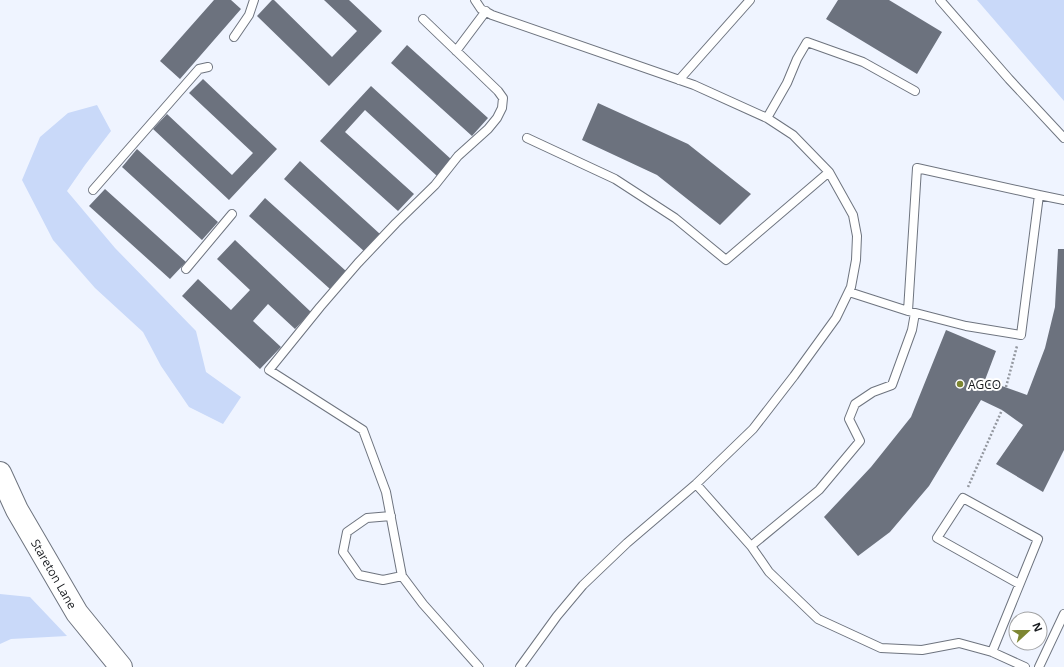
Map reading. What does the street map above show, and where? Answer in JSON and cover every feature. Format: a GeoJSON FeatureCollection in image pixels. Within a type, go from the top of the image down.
{"type":"FeatureCollection","features":[{"type":"Feature","properties":{"kind":"street","name":"Stareton Lane"},"geometry":{"type":"LineString","coordinates":[[0,473],[17,510],[77,613],[121,667]]}},
{"type":"Feature","properties":{"kind":"lane"},"geometry":{"type":"LineString","coordinates":[[234,37],[249,15],[254,0]]}},
{"type":"Feature","properties":{"kind":"lane"},"geometry":{"type":"LineString","coordinates":[[475,0],[481,9],[492,15],[694,85],[767,118],[793,135],[829,172],[853,215],[857,236],[856,260],[852,287],[836,318],[753,429],[696,484],[626,543],[583,585],[520,667]]}},
{"type":"Feature","properties":{"kind":"lane"},"geometry":{"type":"LineString","coordinates":[[679,80],[750,0]]}},
{"type":"Feature","properties":{"kind":"lane"},"geometry":{"type":"LineString","coordinates":[[940,0],[1009,79],[1064,138]]}},
{"type":"Feature","properties":{"kind":"lane"},"geometry":{"type":"LineString","coordinates":[[456,51],[486,11]]}},
{"type":"Feature","properties":{"kind":"lane"},"geometry":{"type":"LineString","coordinates":[[423,19],[498,91],[503,98],[502,108],[497,118],[488,129],[458,156],[435,185],[358,263],[269,370],[363,430],[386,492],[402,576],[423,604],[479,667]]}},
{"type":"Feature","properties":{"kind":"lane"},"geometry":{"type":"LineString","coordinates":[[767,118],[788,83],[797,58],[807,42],[863,62],[915,91]]}},
{"type":"Feature","properties":{"kind":"lane"},"geometry":{"type":"LineString","coordinates":[[93,190],[199,69],[208,67]]}},
{"type":"Feature","properties":{"kind":"lane"},"geometry":{"type":"LineString","coordinates":[[527,138],[615,179],[675,218],[726,260],[829,172]]}},
{"type":"Feature","properties":{"kind":"lane"},"geometry":{"type":"LineString","coordinates":[[751,546],[819,490],[860,441],[850,419],[856,404],[873,392],[892,385],[912,330],[911,312],[917,168],[1064,200]]}},
{"type":"Feature","properties":{"kind":"lane"},"geometry":{"type":"LineString","coordinates":[[849,292],[911,312],[966,326],[1021,334],[1039,195]]}},
{"type":"Feature","properties":{"kind":"lane"},"geometry":{"type":"LineString","coordinates":[[186,269],[232,214]]}},
{"type":"Feature","properties":{"kind":"lane"},"geometry":{"type":"LineString","coordinates":[[696,484],[751,546],[769,572],[818,619],[881,648],[922,650],[959,644],[992,652],[1025,667]]}},
{"type":"Feature","properties":{"kind":"lane"},"geometry":{"type":"LineString","coordinates":[[992,652],[1038,539],[963,498],[937,538],[1019,584]]}},
{"type":"Feature","properties":{"kind":"lane"},"geometry":{"type":"LineString","coordinates":[[391,516],[367,518],[347,532],[343,552],[359,575],[383,580],[402,576]]}},
{"type":"Feature","properties":{"kind":"lane"},"geometry":{"type":"LineString","coordinates":[[1039,667],[1064,614]]}},
{"type":"Feature","properties":{"kind":"path"},"geometry":{"type":"LineString","coordinates":[[1006,388],[1021,334]]}},
{"type":"Feature","properties":{"kind":"path"},"geometry":{"type":"LineString","coordinates":[[963,498],[1002,410]]}},
{"type":"Feature","properties":{"kind":"shaded area"},"geometry":{"type":"Polygon","coordinates":[[[977,0],[1064,0],[1064,101],[977,0]]]}},
{"type":"Feature","properties":{"kind":"shaded area"},"geometry":{"type":"Polygon","coordinates":[[[97,105],[111,131],[67,191],[115,248],[196,331],[206,372],[241,397],[223,424],[189,407],[161,366],[143,332],[95,288],[53,240],[22,180],[40,137],[68,113],[97,105]]]}},
{"type":"Feature","properties":{"kind":"shaded area"},"geometry":{"type":"Polygon","coordinates":[[[0,594],[30,597],[67,636],[11,639],[0,644],[0,594]]]}},
{"type":"Feature","properties":{"kind":"building"},"geometry":{"type":"Polygon","coordinates":[[[214,0],[231,0],[241,9],[180,79],[160,61],[214,0]]]}},
{"type":"Feature","properties":{"kind":"building"},"geometry":{"type":"Polygon","coordinates":[[[272,0],[274,0],[332,57],[357,31],[324,0],[349,0],[382,31],[329,86],[257,16],[272,0]]]}},
{"type":"Feature","properties":{"kind":"building"},"geometry":{"type":"Polygon","coordinates":[[[838,0],[889,0],[942,32],[917,74],[826,19],[838,0]]]}},
{"type":"Feature","properties":{"kind":"building"},"geometry":{"type":"Polygon","coordinates":[[[407,45],[488,118],[472,136],[391,63],[407,45]]]}},
{"type":"Feature","properties":{"kind":"building"},"geometry":{"type":"Polygon","coordinates":[[[203,79],[277,149],[229,200],[153,129],[167,114],[232,175],[253,153],[189,93],[203,79]]]}},
{"type":"Feature","properties":{"kind":"building"},"geometry":{"type":"Polygon","coordinates":[[[371,86],[452,160],[437,176],[365,110],[345,132],[414,194],[398,211],[320,141],[371,86]]]}},
{"type":"Feature","properties":{"kind":"building"},"geometry":{"type":"Polygon","coordinates":[[[598,103],[688,144],[751,194],[720,225],[657,175],[582,140],[598,103]]]}},
{"type":"Feature","properties":{"kind":"building"},"geometry":{"type":"Polygon","coordinates":[[[137,149],[218,222],[202,240],[122,167],[137,149]]]}},
{"type":"Feature","properties":{"kind":"building"},"geometry":{"type":"Polygon","coordinates":[[[300,161],[380,234],[365,252],[284,179],[300,161]]]}},
{"type":"Feature","properties":{"kind":"building"},"geometry":{"type":"Polygon","coordinates":[[[105,189],[186,262],[170,279],[89,206],[105,189]]]}},
{"type":"Feature","properties":{"kind":"building"},"geometry":{"type":"Polygon","coordinates":[[[265,198],[346,271],[330,289],[249,216],[265,198]]]}},
{"type":"Feature","properties":{"kind":"building"},"geometry":{"type":"Polygon","coordinates":[[[235,240],[311,312],[295,329],[268,304],[253,321],[281,347],[260,369],[182,296],[198,279],[231,310],[250,290],[217,259],[235,240]]]}},
{"type":"Feature","properties":{"kind":"building"},"geometry":{"type":"Polygon","coordinates":[[[1058,249],[1064,249],[1064,450],[1043,492],[996,464],[1023,425],[1002,410],[981,400],[929,486],[890,532],[858,556],[824,517],[871,467],[911,417],[946,330],[996,351],[985,380],[1027,395],[1045,348],[1055,307],[1058,249]]]}},
{"type":"Feature","properties":{"kind":"place","name":"AGCO"},"geometry":{"type":"Point","coordinates":[960,384]}}]}
